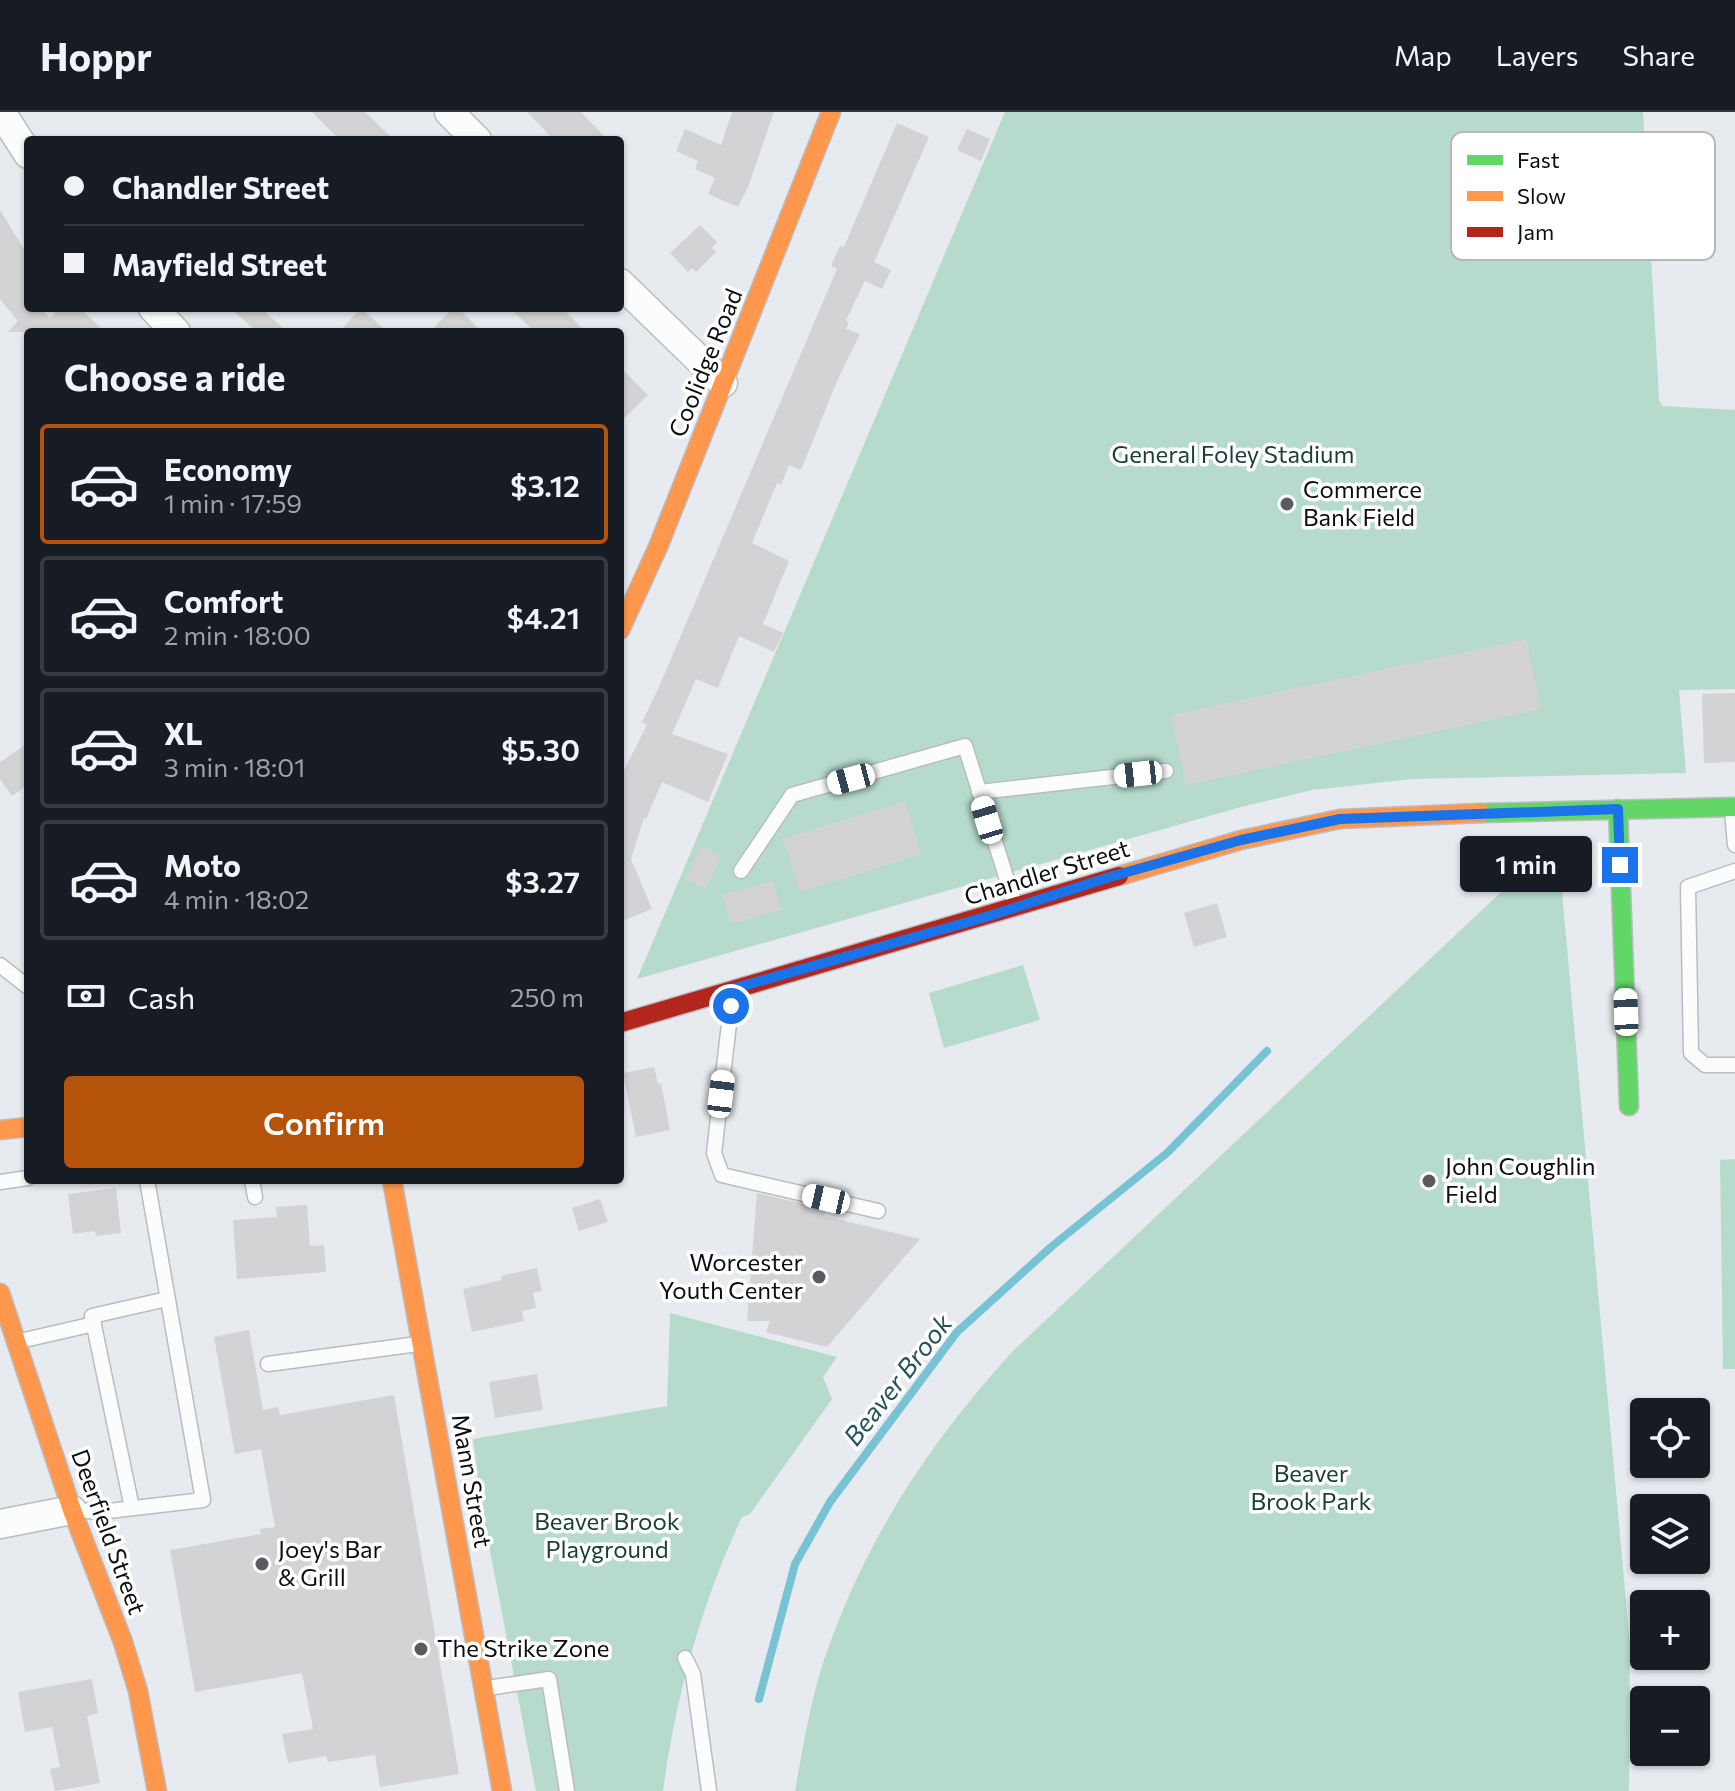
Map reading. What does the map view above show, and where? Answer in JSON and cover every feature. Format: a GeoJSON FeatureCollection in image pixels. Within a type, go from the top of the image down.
{"type":"FeatureCollection","features":[{"type":"Feature","properties":{"kind":"street"},"geometry":{"type":"LineString","coordinates":[[1,112],[24,148]]}},
{"type":"Feature","properties":{"kind":"street"},"geometry":{"type":"LineString","coordinates":[[449,112],[473,136]]}},
{"type":"Feature","properties":{"kind":"street","name":"Coolidge Road"},"geometry":{"type":"LineString","coordinates":[[624,621],[658,547],[831,112]]}},
{"type":"Feature","properties":{"kind":"street"},"geometry":{"type":"LineString","coordinates":[[624,287],[723,383]]}},
{"type":"Feature","properties":{"kind":"street"},"geometry":{"type":"LineString","coordinates":[[157,312],[172,328]]}},
{"type":"Feature","properties":{"kind":"street","name":"Chandler Street"},"geometry":{"type":"LineString","coordinates":[[624,1022],[1016,908],[1113,876],[1241,840],[1340,819],[1733,807]]}},
{"type":"Feature","properties":{"kind":"street"},"geometry":{"type":"LineString","coordinates":[[1618,809],[1629,1106]]}},
{"type":"Feature","properties":{"kind":"street"},"geometry":{"type":"LineString","coordinates":[[0,1130],[24,1127]]}},
{"type":"Feature","properties":{"kind":"street","name":"Mann Street"},"geometry":{"type":"LineString","coordinates":[[393,1184],[502,1791]]}},
{"type":"Feature","properties":{"kind":"street","name":"Deerfield Street"},"geometry":{"type":"LineString","coordinates":[[0,1293],[72,1510],[118,1628],[134,1679],[157,1791]]}},
{"type":"Feature","properties":{"kind":"street"},"geometry":{"type":"LineString","coordinates":[[0,1524],[72,1510]]}},
{"type":"Feature","properties":{"kind":"lane"},"geometry":{"type":"LineString","coordinates":[[741,871],[792,795],[965,746],[1016,908]]}},
{"type":"Feature","properties":{"kind":"lane"},"geometry":{"type":"LineString","coordinates":[[979,792],[1166,771]]}},
{"type":"Feature","properties":{"kind":"lane"},"geometry":{"type":"LineString","coordinates":[[1733,807],[1735,845]]}},
{"type":"Feature","properties":{"kind":"lane"},"geometry":{"type":"LineString","coordinates":[[1735,871],[1688,887],[1691,1053],[1705,1065],[1735,1065]]}},
{"type":"Feature","properties":{"kind":"lane"},"geometry":{"type":"LineString","coordinates":[[0,965],[24,984]]}},
{"type":"Feature","properties":{"kind":"lane"},"geometry":{"type":"LineString","coordinates":[[732,989],[714,1153],[722,1175],[878,1211]]}},
{"type":"Feature","properties":{"kind":"lane"},"geometry":{"type":"LineString","coordinates":[[0,1182],[24,1179]]}},
{"type":"Feature","properties":{"kind":"lane"},"geometry":{"type":"LineString","coordinates":[[72,1510],[100,1512],[203,1500],[148,1184]]}},
{"type":"Feature","properties":{"kind":"lane"},"geometry":{"type":"LineString","coordinates":[[253,1184],[255,1197]]}},
{"type":"Feature","properties":{"kind":"lane"},"geometry":{"type":"LineString","coordinates":[[132,1508],[92,1316],[167,1299]]}},
{"type":"Feature","properties":{"kind":"lane"},"geometry":{"type":"LineString","coordinates":[[16,1341],[94,1324]]}},
{"type":"Feature","properties":{"kind":"lane"},"geometry":{"type":"LineString","coordinates":[[268,1364],[422,1343]]}},
{"type":"Feature","properties":{"kind":"lane"},"geometry":{"type":"LineString","coordinates":[[685,1658],[693,1674],[709,1791]]}},
{"type":"Feature","properties":{"kind":"lane"},"geometry":{"type":"LineString","coordinates":[[484,1689],[549,1679],[567,1791]]}},
{"type":"Feature","properties":{"kind":"green space","name":"General Foley Stadium"},"geometry":{"type":"Polygon","coordinates":[[[1005,112],[1643,112],[1644,132],[1451,132],[1451,260],[1651,260],[1659,399],[1662,406],[1735,410],[1735,689],[1679,690],[1686,773],[1412,779],[1312,790],[1241,807],[637,979],[1005,112]]]}},
{"type":"Feature","properties":{"kind":"green space","name":"Beaver Brook Park"},"geometry":{"type":"Polygon","coordinates":[[[1548,848],[1558,848],[1630,1646],[1629,1791],[795,1791],[807,1725],[824,1660],[859,1574],[879,1534],[927,1458],[1013,1351],[1548,848]]]}},
{"type":"Feature","properties":{"kind":"green space"},"geometry":{"type":"Polygon","coordinates":[[[1023,965],[1040,1020],[944,1048],[929,993],[1023,965]]]}},
{"type":"Feature","properties":{"kind":"green space"},"geometry":{"type":"Polygon","coordinates":[[[1735,1159],[1735,1369],[1723,1369],[1720,1160],[1735,1159]]]}},
{"type":"Feature","properties":{"kind":"green space","name":"Beaver Brook Playground"},"geometry":{"type":"Polygon","coordinates":[[[670,1313],[837,1357],[823,1377],[832,1399],[750,1514],[742,1517],[727,1550],[692,1651],[675,1720],[663,1791],[536,1791],[482,1509],[473,1439],[667,1406],[670,1313]]]}},
{"type":"Feature","properties":{"kind":"building"},"geometry":{"type":"Polygon","coordinates":[[[312,112],[365,112],[390,136],[336,136],[312,112]]]}},
{"type":"Feature","properties":{"kind":"building"},"geometry":{"type":"Polygon","coordinates":[[[527,112],[581,112],[604,136],[550,136],[527,112]]]}},
{"type":"Feature","properties":{"kind":"building"},"geometry":{"type":"Polygon","coordinates":[[[732,112],[774,112],[738,207],[708,194],[715,178],[695,169],[698,161],[676,151],[685,129],[721,145],[732,112]]]}},
{"type":"Feature","properties":{"kind":"building"},"geometry":{"type":"Polygon","coordinates":[[[897,123],[929,137],[874,262],[891,270],[882,289],[865,281],[846,320],[849,322],[846,329],[860,334],[801,470],[789,465],[781,485],[777,483],[752,543],[789,561],[763,624],[783,633],[774,652],[739,636],[718,688],[696,679],[672,734],[728,754],[708,802],[662,782],[644,818],[631,859],[652,909],[624,920],[624,770],[647,725],[642,722],[837,269],[831,266],[840,246],[844,247],[897,123]]]}},
{"type":"Feature","properties":{"kind":"building"},"geometry":{"type":"Polygon","coordinates":[[[967,129],[990,139],[981,161],[957,150],[967,129]]]}},
{"type":"Feature","properties":{"kind":"building"},"geometry":{"type":"Polygon","coordinates":[[[0,210],[24,249],[24,312],[44,312],[50,318],[55,312],[84,312],[101,328],[24,328],[24,332],[8,332],[18,321],[0,299],[0,210]]]}},
{"type":"Feature","properties":{"kind":"building"},"geometry":{"type":"Polygon","coordinates":[[[700,225],[717,242],[712,248],[716,252],[696,272],[692,268],[688,272],[670,253],[700,225]]]}},
{"type":"Feature","properties":{"kind":"building"},"geometry":{"type":"Polygon","coordinates":[[[234,312],[265,312],[283,328],[252,328],[234,312]]]}},
{"type":"Feature","properties":{"kind":"building"},"geometry":{"type":"Polygon","coordinates":[[[357,312],[365,312],[383,328],[343,328],[357,312]]]}},
{"type":"Feature","properties":{"kind":"building"},"geometry":{"type":"Polygon","coordinates":[[[449,312],[462,312],[478,328],[434,328],[449,312]]]}},
{"type":"Feature","properties":{"kind":"building"},"geometry":{"type":"Polygon","coordinates":[[[514,312],[566,312],[582,328],[531,328],[514,312]]]}},
{"type":"Feature","properties":{"kind":"building"},"geometry":{"type":"Polygon","coordinates":[[[624,371],[648,395],[624,418],[624,371]]]}},
{"type":"Feature","properties":{"kind":"building"},"geometry":{"type":"Polygon","coordinates":[[[1526,639],[1541,709],[1186,785],[1171,715],[1526,639]]]}},
{"type":"Feature","properties":{"kind":"building"},"geometry":{"type":"Polygon","coordinates":[[[1735,693],[1735,762],[1704,763],[1702,694],[1735,693]]]}},
{"type":"Feature","properties":{"kind":"building"},"geometry":{"type":"Polygon","coordinates":[[[24,746],[24,788],[12,796],[0,779],[0,762],[24,746]]]}},
{"type":"Feature","properties":{"kind":"building"},"geometry":{"type":"Polygon","coordinates":[[[905,801],[921,854],[800,892],[783,839],[905,801]]]}},
{"type":"Feature","properties":{"kind":"building"},"geometry":{"type":"Polygon","coordinates":[[[701,846],[721,855],[705,889],[685,879],[701,846]]]}},
{"type":"Feature","properties":{"kind":"building"},"geometry":{"type":"Polygon","coordinates":[[[773,881],[781,910],[731,924],[722,895],[773,881]]]}},
{"type":"Feature","properties":{"kind":"building"},"geometry":{"type":"Polygon","coordinates":[[[1217,903],[1227,937],[1194,947],[1184,913],[1217,903]]]}},
{"type":"Feature","properties":{"kind":"building"},"geometry":{"type":"Polygon","coordinates":[[[654,1067],[658,1084],[661,1083],[670,1130],[636,1137],[624,1073],[654,1067]]]}},
{"type":"Feature","properties":{"kind":"building"},"geometry":{"type":"Polygon","coordinates":[[[116,1188],[121,1233],[96,1236],[95,1231],[73,1234],[68,1194],[116,1188]]]}},
{"type":"Feature","properties":{"kind":"building","name":"Worcester Youth Center"},"geometry":{"type":"Polygon","coordinates":[[[757,1193],[826,1209],[824,1216],[920,1239],[827,1347],[766,1332],[770,1321],[747,1321],[757,1193]]]}},
{"type":"Feature","properties":{"kind":"building"},"geometry":{"type":"Polygon","coordinates":[[[600,1199],[608,1222],[579,1231],[572,1208],[600,1199]]]}},
{"type":"Feature","properties":{"kind":"building"},"geometry":{"type":"Polygon","coordinates":[[[307,1205],[310,1246],[324,1245],[326,1272],[237,1279],[233,1220],[277,1217],[276,1207],[307,1205]]]}},
{"type":"Feature","properties":{"kind":"building"},"geometry":{"type":"Polygon","coordinates":[[[537,1268],[542,1291],[533,1293],[536,1308],[522,1311],[524,1321],[472,1332],[463,1289],[537,1268]]]}},
{"type":"Feature","properties":{"kind":"building"},"geometry":{"type":"Polygon","coordinates":[[[249,1330],[263,1410],[278,1407],[280,1415],[394,1395],[459,1774],[380,1787],[375,1755],[328,1762],[326,1756],[288,1763],[282,1734],[313,1729],[302,1673],[195,1692],[170,1550],[261,1534],[260,1529],[275,1527],[261,1449],[235,1454],[214,1337],[249,1330]]]}},
{"type":"Feature","properties":{"kind":"building"},"geometry":{"type":"Polygon","coordinates":[[[537,1374],[543,1410],[495,1418],[489,1382],[537,1374]]]}},
{"type":"Feature","properties":{"kind":"building"},"geometry":{"type":"Polygon","coordinates":[[[92,1679],[98,1713],[87,1716],[100,1783],[55,1791],[50,1769],[60,1767],[52,1727],[25,1732],[18,1692],[92,1679]]]}},
{"type":"Feature","properties":{"kind":"waterway","name":"Beaver Brook"},"geometry":{"type":"LineString","coordinates":[[759,1699],[795,1564],[830,1502],[957,1332],[1051,1247],[1167,1153],[1267,1051]]}},
{"type":"Feature","properties":{"kind":"traffic: fast"},"geometry":{"type":"LineString","coordinates":[[1481,813],[1735,807]]}},
{"type":"Feature","properties":{"kind":"traffic: fast"},"geometry":{"type":"LineString","coordinates":[[1618,809],[1629,1106]]}},
{"type":"Feature","properties":{"kind":"traffic: slow"},"geometry":{"type":"LineString","coordinates":[[624,621],[658,547],[831,112]]}},
{"type":"Feature","properties":{"kind":"traffic: slow"},"geometry":{"type":"LineString","coordinates":[[1119,876],[1241,840],[1340,819],[1481,813]]}},
{"type":"Feature","properties":{"kind":"traffic: slow"},"geometry":{"type":"LineString","coordinates":[[0,1130],[24,1127]]}},
{"type":"Feature","properties":{"kind":"traffic: slow"},"geometry":{"type":"LineString","coordinates":[[393,1184],[502,1791]]}},
{"type":"Feature","properties":{"kind":"traffic: slow"},"geometry":{"type":"LineString","coordinates":[[0,1293],[72,1510],[123,1642],[138,1691],[157,1791]]}},
{"type":"Feature","properties":{"kind":"traffic: jam"},"geometry":{"type":"LineString","coordinates":[[624,1022],[1119,876]]}},
{"type":"Feature","properties":{"kind":"place","name":"Commerce Bank Field"},"geometry":{"type":"Point","coordinates":[1287,504]}},
{"type":"Feature","properties":{"kind":"place","name":"John Coughlin Field"},"geometry":{"type":"Point","coordinates":[1429,1181]}},
{"type":"Feature","properties":{"kind":"place","name":"Worcester Youth Center"},"geometry":{"type":"Point","coordinates":[819,1277]}},
{"type":"Feature","properties":{"kind":"place","name":"Joey's Bar & Grill"},"geometry":{"type":"Point","coordinates":[262,1564]}},
{"type":"Feature","properties":{"kind":"place","name":"The Strike Zone"},"geometry":{"type":"Point","coordinates":[421,1649]}},
{"type":"Feature","properties":{"kind":"route"},"geometry":{"type":"LineString","coordinates":[[731,1006],[732,989],[1241,840],[1340,819],[1618,809],[1620,865]]}}]}
